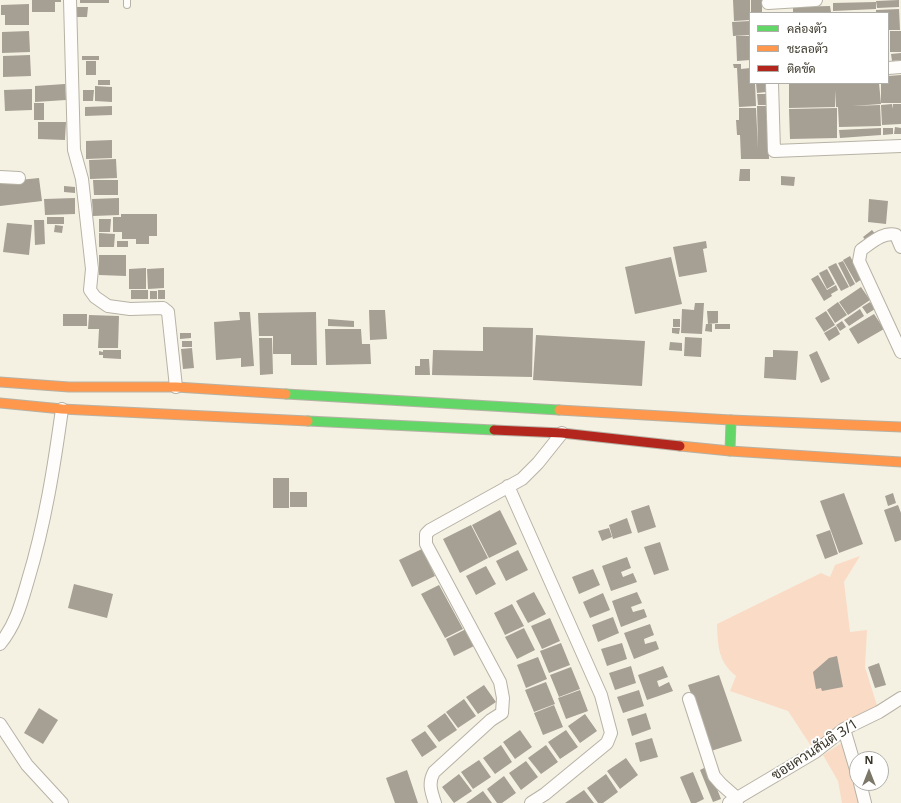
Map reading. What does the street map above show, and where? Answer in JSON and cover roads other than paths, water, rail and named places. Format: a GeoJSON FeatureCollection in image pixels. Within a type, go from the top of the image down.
{"type":"FeatureCollection","features":[{"type":"Feature","properties":{"kind":"main road"},"geometry":{"type":"LineString","coordinates":[[0,382],[69,387],[176,387],[731,420],[901,427]]}},
{"type":"Feature","properties":{"kind":"main road"},"geometry":{"type":"LineString","coordinates":[[0,404],[62,410],[562,433],[730,450],[901,462]]}},
{"type":"Feature","properties":{"kind":"main road"},"geometry":{"type":"LineString","coordinates":[[730,450],[731,420]]}},
{"type":"Feature","properties":{"kind":"street"},"geometry":{"type":"LineString","coordinates":[[70,0],[74,150],[83,186],[92,269],[90,290],[95,297],[108,306],[130,309],[164,308],[168,312],[176,387]]}},
{"type":"Feature","properties":{"kind":"street"},"geometry":{"type":"LineString","coordinates":[[768,5],[816,0]]}},
{"type":"Feature","properties":{"kind":"street"},"geometry":{"type":"LineString","coordinates":[[889,68],[901,67]]}},
{"type":"Feature","properties":{"kind":"street"},"geometry":{"type":"LineString","coordinates":[[772,84],[774,151],[901,146]]}},
{"type":"Feature","properties":{"kind":"street"},"geometry":{"type":"LineString","coordinates":[[0,178],[19,178]]}},
{"type":"Feature","properties":{"kind":"street"},"geometry":{"type":"LineString","coordinates":[[901,247],[896,235],[891,233],[886,234],[861,250],[859,261],[901,352]]}},
{"type":"Feature","properties":{"kind":"street"},"geometry":{"type":"LineString","coordinates":[[0,644],[9,632],[18,612],[36,552],[52,477],[62,410]]}},
{"type":"Feature","properties":{"kind":"street"},"geometry":{"type":"LineString","coordinates":[[435,803],[430,790],[430,779],[434,772],[491,720],[502,713],[503,698],[500,682],[426,544],[426,534],[430,530],[522,479],[538,463],[562,433]]}},
{"type":"Feature","properties":{"kind":"street"},"geometry":{"type":"LineString","coordinates":[[508,486],[601,695],[611,733],[607,743],[545,794],[531,803]]}},
{"type":"Feature","properties":{"kind":"street","name":"ซอยควนสันติ 3/1"},"geometry":{"type":"LineString","coordinates":[[733,801],[815,752],[844,729],[879,712],[901,698]]}},
{"type":"Feature","properties":{"kind":"street"},"geometry":{"type":"LineString","coordinates":[[689,699],[714,776],[733,801]]}},
{"type":"Feature","properties":{"kind":"street"},"geometry":{"type":"LineString","coordinates":[[0,724],[27,765],[62,803]]}},
{"type":"Feature","properties":{"kind":"street"},"geometry":{"type":"LineString","coordinates":[[844,729],[850,751]]}},
{"type":"Feature","properties":{"kind":"street"},"geometry":{"type":"LineString","coordinates":[[862,791],[865,803]]}}]}
